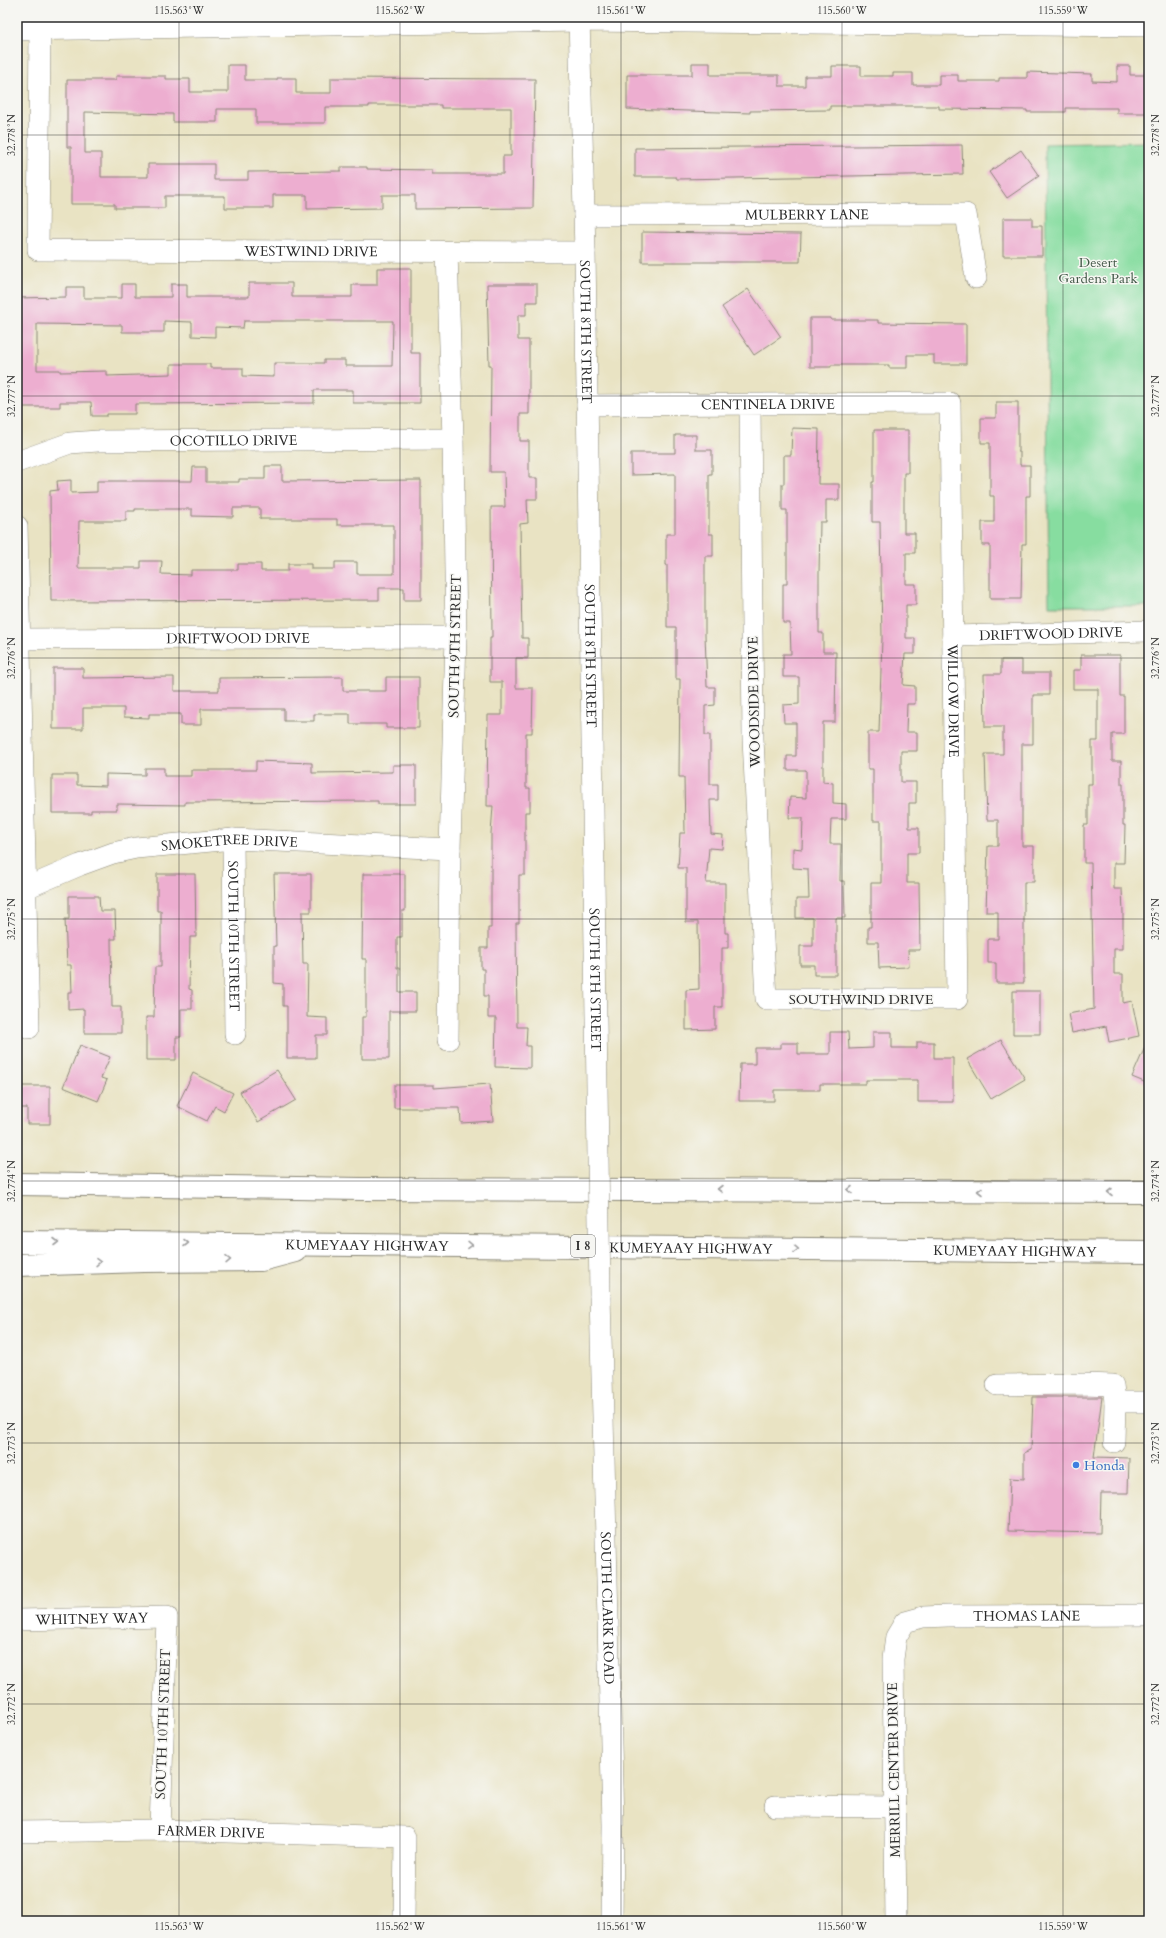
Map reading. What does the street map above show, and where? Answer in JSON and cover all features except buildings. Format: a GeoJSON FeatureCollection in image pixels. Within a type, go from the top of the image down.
{"type":"FeatureCollection","features":[{"type":"Feature","properties":{"kind":"highway"},"geometry":{"type":"LineString","coordinates":[[17,1184],[361,1189],[1149,1192]]}},
{"type":"Feature","properties":{"kind":"highway","name":"KUMEYAAY HIGHWAY"},"geometry":{"type":"LineString","coordinates":[[17,1242],[1149,1252]]}},
{"type":"Feature","properties":{"kind":"highway"},"geometry":{"type":"LineString","coordinates":[[17,1265],[136,1261],[261,1260],[322,1244]]}},
{"type":"Feature","properties":{"kind":"street"},"geometry":{"type":"LineString","coordinates":[[17,30],[579,19],[1149,26]]}},
{"type":"Feature","properties":{"kind":"street","name":"SOUTH 8TH STREET"},"geometry":{"type":"LineString","coordinates":[[579,19],[585,252],[600,1295]]}},
{"type":"Feature","properties":{"kind":"street","name":"WESTWIND DRIVE"},"geometry":{"type":"LineString","coordinates":[[40,30],[38,250],[585,252]]}},
{"type":"Feature","properties":{"kind":"street","name":"MULBERRY LANE"},"geometry":{"type":"LineString","coordinates":[[584,215],[966,214],[976,278]]}},
{"type":"Feature","properties":{"kind":"street","name":"SOUTH 9TH STREET"},"geometry":{"type":"LineString","coordinates":[[447,252],[453,440],[456,637],[450,849],[448,1040]]}},
{"type":"Feature","properties":{"kind":"street","name":"CENTINELA DRIVE"},"geometry":{"type":"LineString","coordinates":[[587,406],[950,403]]}},
{"type":"Feature","properties":{"kind":"street","name":"WILLOW DRIVE"},"geometry":{"type":"LineString","coordinates":[[950,403],[957,1000]]}},
{"type":"Feature","properties":{"kind":"street","name":"WOODSIDE DRIVE"},"geometry":{"type":"LineString","coordinates":[[750,404],[753,740],[766,999]]}},
{"type":"Feature","properties":{"kind":"street","name":"OCOTILLO DRIVE"},"geometry":{"type":"LineString","coordinates":[[17,462],[70,443],[98,441],[453,440]]}},
{"type":"Feature","properties":{"kind":"street"},"geometry":{"type":"LineString","coordinates":[[17,526],[21,890],[29,1028]]}},
{"type":"Feature","properties":{"kind":"street","name":"DRIFTWOOD DRIVE"},"geometry":{"type":"LineString","coordinates":[[953,636],[1149,631]]}},
{"type":"Feature","properties":{"kind":"street","name":"DRIFTWOOD DRIVE"},"geometry":{"type":"LineString","coordinates":[[19,638],[456,637]]}},
{"type":"Feature","properties":{"kind":"street","name":"SMOKETREE DRIVE"},"geometry":{"type":"LineString","coordinates":[[21,890],[80,864],[114,853],[136,848],[233,839],[450,849]]}},
{"type":"Feature","properties":{"kind":"street","name":"SOUTH 10TH STREET"},"geometry":{"type":"LineString","coordinates":[[233,839],[235,1034]]}},
{"type":"Feature","properties":{"kind":"street","name":"SOUTHWIND DRIVE"},"geometry":{"type":"LineString","coordinates":[[766,999],[957,1000]]}},
{"type":"Feature","properties":{"kind":"street","name":"SOUTH CLARK ROAD"},"geometry":{"type":"LineString","coordinates":[[600,1295],[613,1824],[612,1921]]}},
{"type":"Feature","properties":{"kind":"street"},"geometry":{"type":"LineString","coordinates":[[997,1385],[1113,1385],[1115,1402],[1114,1442]]}},
{"type":"Feature","properties":{"kind":"street"},"geometry":{"type":"LineString","coordinates":[[1115,1402],[1149,1402]]}},
{"type":"Feature","properties":{"kind":"street","name":"THOMAS LANE"},"geometry":{"type":"LineString","coordinates":[[905,1622],[923,1617],[948,1616],[1149,1615]]}},
{"type":"Feature","properties":{"kind":"street","name":"SOUTH 10TH STREET"},"geometry":{"type":"LineString","coordinates":[[160,1830],[167,1617]]}},
{"type":"Feature","properties":{"kind":"street","name":"WHITNEY WAY"},"geometry":{"type":"LineString","coordinates":[[17,1620],[167,1617]]}},
{"type":"Feature","properties":{"kind":"street","name":"MERRILL CENTER DRIVE"},"geometry":{"type":"LineString","coordinates":[[896,1921],[893,1659],[896,1637],[905,1622]]}},
{"type":"Feature","properties":{"kind":"street"},"geometry":{"type":"LineString","coordinates":[[775,1806],[895,1807]]}},
{"type":"Feature","properties":{"kind":"street","name":"FARMER DRIVE"},"geometry":{"type":"LineString","coordinates":[[17,1832],[160,1830],[405,1837],[404,1921]]}},
{"type":"Feature","properties":{"kind":"green space","name":"Desert Gardens Park"},"geometry":{"type":"Polygon","coordinates":[[[1149,142],[1149,606],[1049,606],[1045,144],[1149,142]]]}},
{"type":"Feature","properties":{"kind":"place","name":"Honda"},"geometry":{"type":"Point","coordinates":[1076,1465]}}]}
